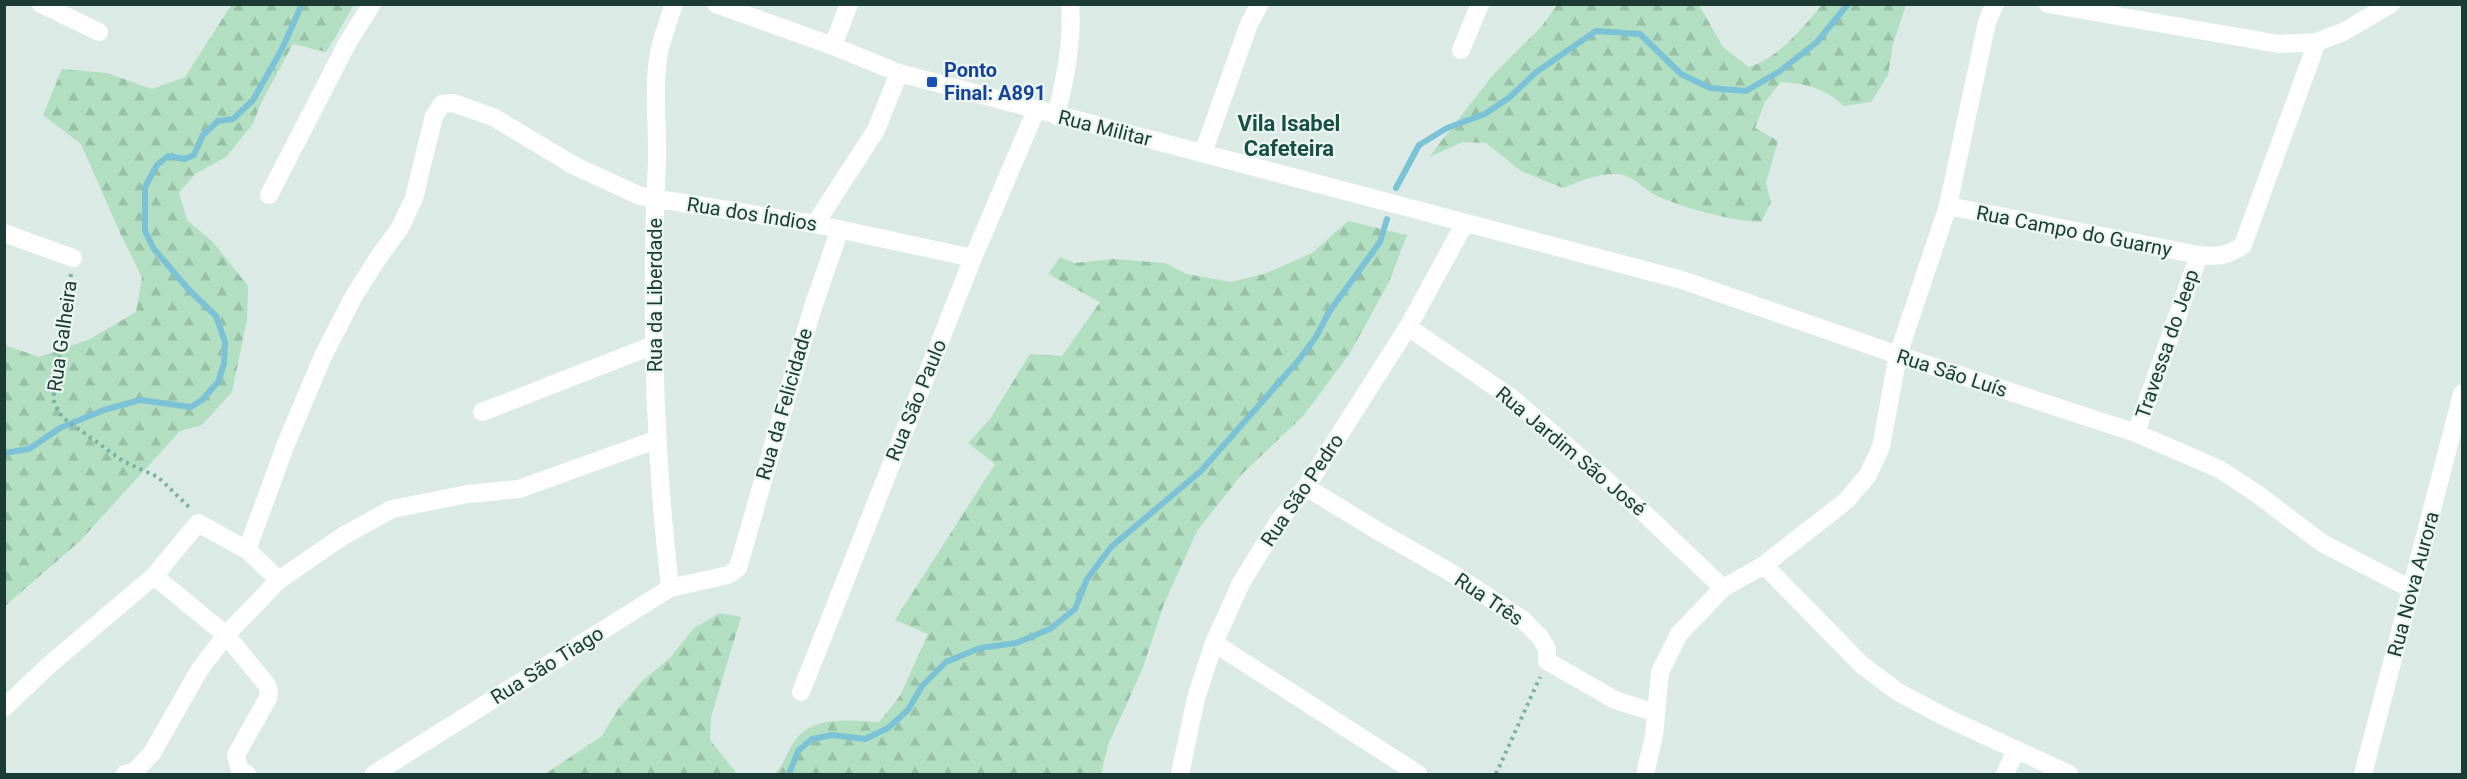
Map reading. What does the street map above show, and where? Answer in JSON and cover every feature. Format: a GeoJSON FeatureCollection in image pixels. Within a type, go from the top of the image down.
{"type":"FeatureCollection","features":[{"type":"Feature","properties":{"kind":"street"},"geometry":{"type":"LineString","coordinates":[[41,4],[99,32]]}},
{"type":"Feature","properties":{"kind":"street"},"geometry":{"type":"LineString","coordinates":[[269,195],[348,42],[372,4]]}},
{"type":"Feature","properties":{"kind":"street","name":"Rua da Liberdade"},"geometry":{"type":"LineString","coordinates":[[670,588],[662,518],[654,345],[657,88],[660,49],[674,4]]}},
{"type":"Feature","properties":{"kind":"street","name":"Rua Militar"},"geometry":{"type":"LineString","coordinates":[[716,4],[833,46],[899,73],[1465,223]]}},
{"type":"Feature","properties":{"kind":"street"},"geometry":{"type":"LineString","coordinates":[[833,46],[849,4]]}},
{"type":"Feature","properties":{"kind":"street"},"geometry":{"type":"LineString","coordinates":[[1056,116],[1065,80],[1072,24],[1070,4]]}},
{"type":"Feature","properties":{"kind":"street"},"geometry":{"type":"LineString","coordinates":[[1203,153],[1249,24],[1260,4]]}},
{"type":"Feature","properties":{"kind":"street"},"geometry":{"type":"LineString","coordinates":[[1461,50],[1480,4]]}},
{"type":"Feature","properties":{"kind":"street"},"geometry":{"type":"LineString","coordinates":[[1645,774],[1656,713],[1660,672],[1679,634],[1723,588],[1764,565],[1847,500],[1868,475],[1881,447],[1899,356],[1920,285],[1948,206],[1988,22],[1995,4]]}},
{"type":"Feature","properties":{"kind":"street"},"geometry":{"type":"LineString","coordinates":[[2048,4],[2279,44],[2317,42],[2343,32],[2391,4]]}},
{"type":"Feature","properties":{"kind":"street","name":"Rua Campo do Guarny"},"geometry":{"type":"LineString","coordinates":[[1948,206],[2199,255],[2217,257],[2232,253],[2243,245],[2317,42]]}},
{"type":"Feature","properties":{"kind":"street"},"geometry":{"type":"LineString","coordinates":[[815,224],[876,130],[899,73]]}},
{"type":"Feature","properties":{"kind":"street","name":"Rua dos Índios"},"geometry":{"type":"LineString","coordinates":[[247,550],[286,444],[323,356],[354,296],[400,228],[414,198],[434,116],[442,104],[453,103],[493,117],[573,165],[640,196],[815,224],[973,258]]}},
{"type":"Feature","properties":{"kind":"street","name":"Rua São Paulo"},"geometry":{"type":"LineString","coordinates":[[801,692],[973,258],[1036,110]]}},
{"type":"Feature","properties":{"kind":"street","name":"Rua São Pedro"},"geometry":{"type":"LineString","coordinates":[[1180,774],[1196,698],[1214,644],[1241,583],[1279,520],[1306,487],[1408,327],[1465,223]]}},
{"type":"Feature","properties":{"kind":"street","name":"Rua São Luís"},"geometry":{"type":"LineString","coordinates":[[1465,223],[1682,280],[1899,356],[2136,434],[2219,469],[2256,493],[2322,543],[2411,589]]}},
{"type":"Feature","properties":{"kind":"street","name":"Rua da Felicidade"},"geometry":{"type":"LineString","coordinates":[[728,575],[738,568],[743,555],[764,470],[808,321],[840,229]]}},
{"type":"Feature","properties":{"kind":"street"},"geometry":{"type":"LineString","coordinates":[[4,233],[73,258]]}},
{"type":"Feature","properties":{"kind":"street","name":"Travessa do Jeep"},"geometry":{"type":"LineString","coordinates":[[2136,434],[2199,255]]}},
{"type":"Feature","properties":{"kind":"street","name":"Rua Jardim São José"},"geometry":{"type":"LineString","coordinates":[[1408,327],[1513,399],[1644,513],[1723,588]]}},
{"type":"Feature","properties":{"kind":"street"},"geometry":{"type":"LineString","coordinates":[[482,412],[654,345]]}},
{"type":"Feature","properties":{"kind":"street","name":"Rua Nova Aurora"},"geometry":{"type":"LineString","coordinates":[[2363,774],[2460,413],[2463,394]]}},
{"type":"Feature","properties":{"kind":"street"},"geometry":{"type":"LineString","coordinates":[[125,774],[135,771],[152,753],[200,669],[226,634],[279,580],[343,536],[392,509],[468,494],[519,489],[658,439]]}},
{"type":"Feature","properties":{"kind":"street","name":"Rua Três"},"geometry":{"type":"LineString","coordinates":[[1306,487],[1455,575],[1523,620],[1540,637],[1547,649],[1547,661]]}},
{"type":"Feature","properties":{"kind":"street"},"geometry":{"type":"LineString","coordinates":[[4,708],[48,666],[154,576],[198,523],[247,550],[279,580]]}},
{"type":"Feature","properties":{"kind":"street"},"geometry":{"type":"LineString","coordinates":[[1764,565],[1862,665],[1898,692],[2069,774]]}},
{"type":"Feature","properties":{"kind":"street","name":"Rua São Tiago"},"geometry":{"type":"LineString","coordinates":[[374,774],[670,588],[728,575]]}},
{"type":"Feature","properties":{"kind":"street"},"geometry":{"type":"LineString","coordinates":[[154,576],[226,634],[255,668],[269,692],[236,755],[240,771],[247,774]]}},
{"type":"Feature","properties":{"kind":"street"},"geometry":{"type":"LineString","coordinates":[[1214,644],[1418,774]]}},
{"type":"Feature","properties":{"kind":"street"},"geometry":{"type":"LineString","coordinates":[[1547,661],[1615,700],[1656,713]]}},
{"type":"Feature","properties":{"kind":"street"},"geometry":{"type":"LineString","coordinates":[[2005,774],[2016,750]]}},
{"type":"Feature","properties":{"kind":"path","name":"Rua Galheira"},"geometry":{"type":"LineString","coordinates":[[73,258],[53,400],[62,417],[123,461],[158,477],[189,507],[198,523]]}},
{"type":"Feature","properties":{"kind":"path"},"geometry":{"type":"LineString","coordinates":[[1496,774],[1547,661]]}},
{"type":"Feature","properties":{"kind":"green space"},"geometry":{"type":"Polygon","coordinates":[[[232,4],[354,5],[326,52],[293,44],[260,105],[253,124],[226,157],[195,174],[179,193],[187,220],[213,242],[248,286],[247,320],[232,392],[202,425],[180,431],[80,541],[5,606],[5,345],[39,357],[90,339],[136,312],[142,277],[81,144],[43,115],[62,69],[107,73],[152,89],[185,77],[232,4]]]}},
{"type":"Feature","properties":{"kind":"green space"},"geometry":{"type":"Polygon","coordinates":[[[1557,5],[1699,5],[1723,47],[1749,67],[1780,49],[1822,5],[1906,5],[1893,44],[1888,75],[1871,102],[1844,106],[1830,95],[1815,88],[1781,82],[1765,102],[1755,128],[1778,141],[1766,183],[1771,202],[1761,222],[1722,216],[1681,205],[1657,196],[1623,175],[1596,176],[1563,188],[1521,171],[1486,143],[1463,142],[1429,157],[1492,76],[1542,26],[1557,5]]]}},
{"type":"Feature","properties":{"kind":"green space"},"geometry":{"type":"Polygon","coordinates":[[[1348,221],[1407,235],[1389,282],[1350,353],[1304,415],[1242,474],[1197,531],[1164,604],[1142,670],[1108,745],[1101,774],[775,774],[793,743],[804,731],[813,726],[834,721],[879,722],[900,696],[928,634],[895,620],[995,464],[968,443],[990,419],[1030,354],[1062,356],[1100,302],[1048,274],[1060,257],[1075,263],[1113,259],[1165,263],[1187,274],[1231,282],[1264,274],[1312,253],[1348,221]]]}},
{"type":"Feature","properties":{"kind":"green space"},"geometry":{"type":"Polygon","coordinates":[[[720,613],[741,617],[711,717],[710,740],[737,774],[545,774],[602,736],[619,708],[642,681],[670,658],[694,628],[720,613]]]}},
{"type":"Feature","properties":{"kind":"waterway"},"geometry":{"type":"LineString","coordinates":[[4,453],[29,449],[60,428],[104,410],[140,400],[191,407],[202,400],[218,382],[224,364],[225,342],[216,316],[189,290],[154,249],[145,231],[145,187],[157,165],[168,156],[185,159],[194,155],[203,135],[218,121],[233,119],[253,100],[282,49],[302,4]]}},
{"type":"Feature","properties":{"kind":"waterway"},"geometry":{"type":"LineString","coordinates":[[1396,188],[1419,145],[1447,128],[1485,114],[1510,97],[1535,73],[1596,31],[1640,34],[1681,74],[1710,88],[1746,91],[1780,71],[1817,42],[1848,4]]}},
{"type":"Feature","properties":{"kind":"waterway"},"geometry":{"type":"LineString","coordinates":[[789,774],[798,751],[812,739],[832,735],[865,739],[888,728],[908,710],[922,686],[946,662],[980,648],[1016,643],[1050,629],[1075,609],[1087,579],[1111,547],[1201,471],[1298,361],[1316,337],[1329,312],[1380,242],[1387,219]]}},
{"type":"Feature","properties":{"kind":"place","name":"Ponto Final: A891"},"geometry":{"type":"Point","coordinates":[932,82]}},
{"type":"Feature","properties":{"kind":"district","name":"Vila Isabel Cafeteira"},"geometry":{"type":"Point","coordinates":[1289,136]}}]}
